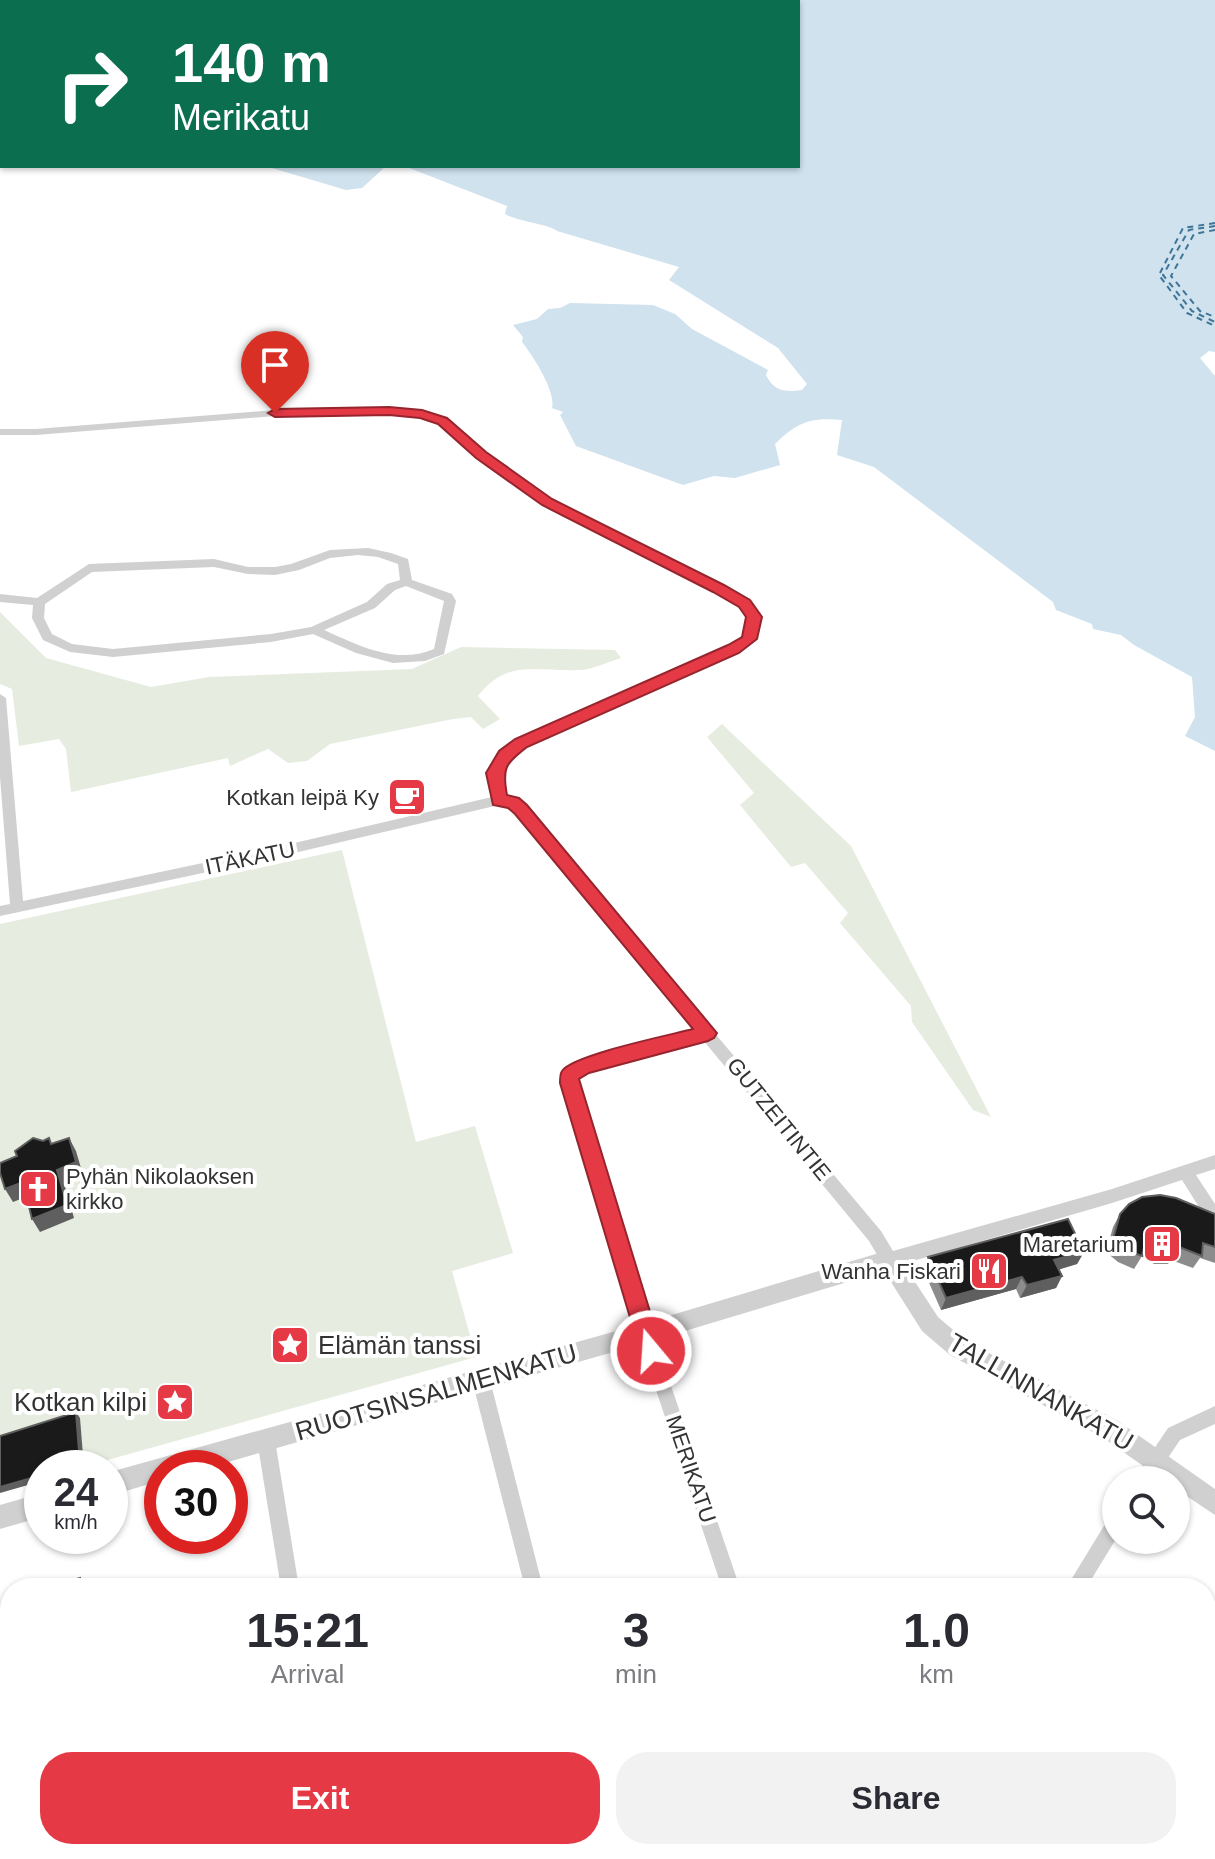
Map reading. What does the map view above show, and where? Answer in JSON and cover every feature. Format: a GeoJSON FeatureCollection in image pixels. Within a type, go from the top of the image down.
{"type":"FeatureCollection","features":[{"type":"Feature","properties":{"kind":"street"},"geometry":{"type":"LineString","coordinates":[[0,432],[36,432],[275,413],[359,411],[422,414],[443,421],[481,455],[547,502],[745,604],[754,617],[752,632],[749,639],[734,649],[521,743],[498,764],[495,773],[499,800]]}},
{"type":"Feature","properties":{"kind":"street"},"geometry":{"type":"LineString","coordinates":[[0,598],[39,602],[89,568],[214,563],[231,569],[284,570],[330,554],[352,552],[389,554],[404,562],[406,582]]}},
{"type":"Feature","properties":{"kind":"street"},"geometry":{"type":"LineString","coordinates":[[39,602],[38,618],[47,637],[70,648],[113,653],[271,638],[314,630],[371,605],[391,587],[406,582],[448,597],[450,601],[440,651],[425,660],[392,660],[314,630]]}},
{"type":"Feature","properties":{"kind":"street"},"geometry":{"type":"LineString","coordinates":[[1,702],[17,907]]}},
{"type":"Feature","properties":{"kind":"street","name":"ITÄKATU"},"geometry":{"type":"LineString","coordinates":[[0,911],[301,847],[499,800]]}},
{"type":"Feature","properties":{"kind":"street","name":"GUTZEITINTIE"},"geometry":{"type":"LineString","coordinates":[[499,800],[513,802],[521,810],[875,1236],[889,1260]]}},
{"type":"Feature","properties":{"kind":"street","name":"MERIKATU"},"geometry":{"type":"LineString","coordinates":[[708,1033],[583,1066],[570,1075],[569,1083],[645,1333],[728,1578]]}},
{"type":"Feature","properties":{"kind":"street"},"geometry":{"type":"LineString","coordinates":[[889,1260],[1215,1162]]}},
{"type":"Feature","properties":{"kind":"street"},"geometry":{"type":"LineString","coordinates":[[1185,1171],[1215,1218]]}},
{"type":"Feature","properties":{"kind":"street","name":"RUOTSINSALMENKATU"},"geometry":{"type":"LineString","coordinates":[[231,1450],[645,1333],[889,1260]]}},
{"type":"Feature","properties":{"kind":"street","name":"TALLINNANKATU"},"geometry":{"type":"LineString","coordinates":[[889,1260],[930,1324],[958,1348],[1110,1429],[1215,1503]]}},
{"type":"Feature","properties":{"kind":"street"},"geometry":{"type":"LineString","coordinates":[[481,1380],[531,1578]]}},
{"type":"Feature","properties":{"kind":"street"},"geometry":{"type":"LineString","coordinates":[[1151,1466],[1174,1434],[1215,1415]]}},
{"type":"Feature","properties":{"kind":"street"},"geometry":{"type":"LineString","coordinates":[[266,1440],[288,1578]]}},
{"type":"Feature","properties":{"kind":"street"},"geometry":{"type":"LineString","coordinates":[[0,1517],[24,1510]]}},
{"type":"Feature","properties":{"kind":"street"},"geometry":{"type":"LineString","coordinates":[[1081,1578],[1102,1545]]}},
{"type":"Feature","properties":{"kind":"shaded area"},"geometry":{"type":"Polygon","coordinates":[[[0,612],[46,658],[151,687],[209,677],[412,669],[461,647],[615,650],[621,658],[583,670],[524,670],[500,676],[478,696],[500,719],[483,729],[471,717],[453,719],[330,744],[307,761],[288,763],[268,749],[230,766],[228,758],[71,792],[66,749],[59,739],[19,746],[12,689],[0,684],[0,612]]]}},
{"type":"Feature","properties":{"kind":"shaded area"},"geometry":{"type":"Polygon","coordinates":[[[722,724],[851,846],[991,1117],[973,1110],[912,1022],[911,1006],[840,923],[848,913],[805,863],[791,867],[740,805],[754,793],[707,737],[722,724]]]}},
{"type":"Feature","properties":{"kind":"shaded area"},"geometry":{"type":"Polygon","coordinates":[[[342,850],[416,1142],[475,1126],[513,1253],[452,1271],[476,1357],[128,1454],[128,1450],[24,1450],[24,1477],[0,1490],[0,924],[342,850]]]}},
{"type":"Feature","properties":{"kind":"water"},"geometry":{"type":"Polygon","coordinates":[[[800,0],[1215,0],[1215,352],[1209,351],[1200,358],[1215,376],[1215,751],[1185,736],[1195,717],[1192,677],[1121,635],[1093,629],[1092,624],[1056,610],[1053,602],[874,467],[837,455],[842,420],[813,420],[790,431],[775,444],[780,465],[735,478],[714,476],[683,485],[576,446],[560,415],[563,412],[552,408],[547,383],[522,342],[523,337],[513,325],[537,319],[548,309],[570,303],[653,305],[675,314],[692,329],[768,370],[766,375],[769,381],[777,388],[802,390],[807,384],[778,348],[669,280],[679,267],[511,217],[505,214],[507,206],[409,168],[800,168],[800,0]]]}},
{"type":"Feature","properties":{"kind":"water"},"geometry":{"type":"Polygon","coordinates":[[[272,168],[384,168],[362,188],[346,190],[272,168]]]}},
{"type":"Feature","properties":{"kind":"building","name":"Pyhän Nikolaoksen kirkko"},"geometry":{"type":"Polygon","coordinates":[[[33,1138],[43,1141],[49,1138],[51,1144],[69,1138],[76,1162],[57,1170],[67,1205],[32,1219],[23,1182],[5,1189],[0,1163],[17,1156],[15,1151],[33,1138]]]}},
{"type":"Feature","properties":{"kind":"building","name":"Maretarium"},"geometry":{"type":"Polygon","coordinates":[[[1160,1195],[1215,1214],[1215,1247],[1203,1243],[1202,1256],[1179,1247],[1176,1251],[1162,1251],[1146,1240],[1142,1256],[1126,1250],[1113,1239],[1120,1214],[1129,1204],[1142,1197],[1160,1195]]]}},
{"type":"Feature","properties":{"kind":"building","name":"Wanha Fiskari"},"geometry":{"type":"Polygon","coordinates":[[[1068,1219],[1084,1252],[1054,1260],[1062,1276],[1027,1285],[1022,1277],[946,1298],[928,1257],[1068,1219]]]}},
{"type":"Feature","properties":{"kind":"building"},"geometry":{"type":"Polygon","coordinates":[[[76,1412],[79,1450],[24,1450],[24,1480],[0,1487],[0,1436],[76,1412]]]}},
{"type":"Feature","properties":{"kind":"ferry route"},"geometry":{"type":"LineString","coordinates":[[1215,223],[1183,228],[1159,275],[1187,313],[1215,326]]}},
{"type":"Feature","properties":{"kind":"ferry route"},"geometry":{"type":"LineString","coordinates":[[1215,226],[1189,230],[1163,275],[1192,311],[1215,322]]}},
{"type":"Feature","properties":{"kind":"ferry route"},"geometry":{"type":"LineString","coordinates":[[1215,230],[1194,234],[1171,276],[1200,311],[1215,317]]}},
{"type":"Feature","properties":{"kind":"place","name":"Kotkan leipä Ky"},"geometry":{"type":"Point","coordinates":[407,797]}},
{"type":"Feature","properties":{"kind":"place","name":"Pyhän Nikolaoksen kirkko"},"geometry":{"type":"Point","coordinates":[38,1189]}},
{"type":"Feature","properties":{"kind":"place","name":"Maretarium"},"geometry":{"type":"Point","coordinates":[1162,1244]}},
{"type":"Feature","properties":{"kind":"place","name":"Wanha Fiskari"},"geometry":{"type":"Point","coordinates":[989,1271]}},
{"type":"Feature","properties":{"kind":"place","name":"Elämän tanssi"},"geometry":{"type":"Point","coordinates":[290,1345]}},
{"type":"Feature","properties":{"kind":"place","name":"Kotkan kilpi"},"geometry":{"type":"Point","coordinates":[175,1402]}},
{"type":"Feature","properties":{"kind":"route"},"geometry":{"type":"LineString","coordinates":[[275,413],[389,411],[422,414],[443,421],[481,455],[547,502],[718,588],[745,604],[754,617],[749,639],[734,649],[521,743],[505,755],[495,773],[499,800],[513,802],[521,810],[708,1033],[583,1066],[570,1075],[569,1083],[651,1351]]}}]}
